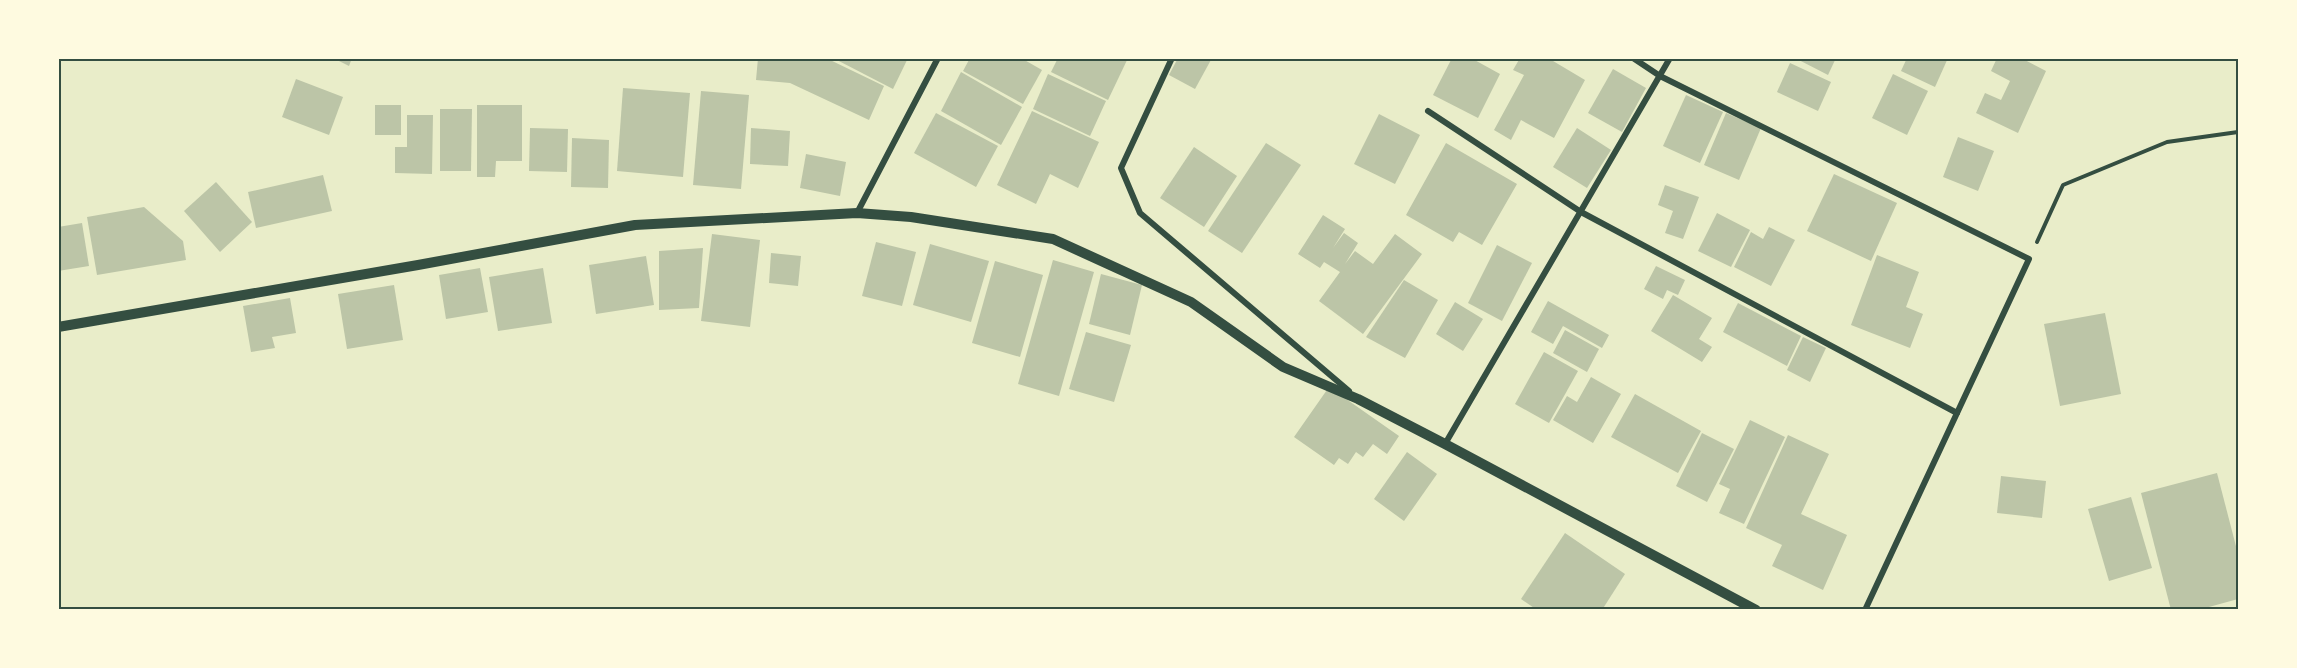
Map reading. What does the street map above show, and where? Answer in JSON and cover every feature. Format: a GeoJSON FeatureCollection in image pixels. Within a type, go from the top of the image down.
{"type":"FeatureCollection","features":[{"type":"Feature","properties":{"kind":"street"},"geometry":{"type":"LineString","coordinates":[[857,213],[938,58]]}},
{"type":"Feature","properties":{"kind":"street"},"geometry":{"type":"LineString","coordinates":[[1172,58],[1121,168],[1140,213],[1358,399]]}},
{"type":"Feature","properties":{"kind":"street"},"geometry":{"type":"LineString","coordinates":[[1633,58],[1660,76],[2029,258],[1865,609]]}},
{"type":"Feature","properties":{"kind":"street"},"geometry":{"type":"LineString","coordinates":[[1445,444],[1670,58]]}},
{"type":"Feature","properties":{"kind":"street"},"geometry":{"type":"LineString","coordinates":[[1428,111],[1581,212],[1957,413]]}},
{"type":"Feature","properties":{"kind":"street"},"geometry":{"type":"LineString","coordinates":[[58,327],[635,225],[857,213],[911,217],[1053,239],[1191,302],[1283,367],[1358,399],[1756,609]]}},
{"type":"Feature","properties":{"kind":"path"},"geometry":{"type":"LineString","coordinates":[[2029,258],[2063,185],[2167,142],[2238,132]]}},
{"type":"Feature","properties":{"kind":"building"},"geometry":{"type":"Polygon","coordinates":[[[333,58],[352,58],[349,66],[333,58]]]}},
{"type":"Feature","properties":{"kind":"building"},"geometry":{"type":"Polygon","coordinates":[[[758,58],[826,58],[884,86],[869,120],[790,83],[756,80],[758,58]]]}},
{"type":"Feature","properties":{"kind":"building"},"geometry":{"type":"Polygon","coordinates":[[[833,58],[908,58],[893,89],[833,58]]]}},
{"type":"Feature","properties":{"kind":"building"},"geometry":{"type":"Polygon","coordinates":[[[970,58],[1021,58],[1042,70],[1023,104],[963,71],[970,58]]]}},
{"type":"Feature","properties":{"kind":"building"},"geometry":{"type":"Polygon","coordinates":[[[1058,58],[1128,58],[1108,100],[1051,72],[1058,58]]]}},
{"type":"Feature","properties":{"kind":"building"},"geometry":{"type":"Polygon","coordinates":[[[1178,58],[1212,58],[1195,89],[1169,75],[1178,58]]]}},
{"type":"Feature","properties":{"kind":"building"},"geometry":{"type":"Polygon","coordinates":[[[1452,58],[1471,58],[1500,74],[1478,118],[1433,95],[1452,58]]]}},
{"type":"Feature","properties":{"kind":"building"},"geometry":{"type":"Polygon","coordinates":[[[1520,58],[1548,58],[1585,80],[1554,138],[1521,120],[1511,140],[1494,130],[1524,75],[1513,70],[1520,58]]]}},
{"type":"Feature","properties":{"kind":"building"},"geometry":{"type":"Polygon","coordinates":[[[1795,58],[1836,58],[1828,75],[1795,58]]]}},
{"type":"Feature","properties":{"kind":"building"},"geometry":{"type":"Polygon","coordinates":[[[1907,58],[1948,58],[1935,87],[1901,71],[1907,58]]]}},
{"type":"Feature","properties":{"kind":"building"},"geometry":{"type":"Polygon","coordinates":[[[1997,58],[2021,58],[2046,71],[2018,133],[1976,113],[1985,93],[2001,100],[2010,81],[1991,71],[1997,58]]]}},
{"type":"Feature","properties":{"kind":"building"},"geometry":{"type":"Polygon","coordinates":[[[1790,63],[1831,82],[1818,111],[1777,92],[1790,63]]]}},
{"type":"Feature","properties":{"kind":"building"},"geometry":{"type":"Polygon","coordinates":[[[1613,69],[1646,88],[1622,132],[1588,113],[1613,69]]]}},
{"type":"Feature","properties":{"kind":"building"},"geometry":{"type":"Polygon","coordinates":[[[961,72],[1022,107],[1001,145],[941,111],[961,72]]]}},
{"type":"Feature","properties":{"kind":"building"},"geometry":{"type":"Polygon","coordinates":[[[1048,74],[1106,101],[1090,136],[1033,109],[1048,74]]]}},
{"type":"Feature","properties":{"kind":"building"},"geometry":{"type":"Polygon","coordinates":[[[1893,74],[1928,91],[1907,135],[1872,118],[1893,74]]]}},
{"type":"Feature","properties":{"kind":"building"},"geometry":{"type":"Polygon","coordinates":[[[296,79],[343,97],[329,135],[282,117],[296,79]]]}},
{"type":"Feature","properties":{"kind":"building"},"geometry":{"type":"Polygon","coordinates":[[[623,88],[690,93],[683,177],[617,171],[623,88]]]}},
{"type":"Feature","properties":{"kind":"building"},"geometry":{"type":"Polygon","coordinates":[[[701,91],[749,95],[741,189],[693,185],[701,91]]]}},
{"type":"Feature","properties":{"kind":"building"},"geometry":{"type":"Polygon","coordinates":[[[1686,95],[1723,112],[1700,163],[1663,146],[1686,95]]]}},
{"type":"Feature","properties":{"kind":"building"},"geometry":{"type":"Polygon","coordinates":[[[375,105],[401,105],[401,135],[375,135],[375,105]]]}},
{"type":"Feature","properties":{"kind":"building"},"geometry":{"type":"Polygon","coordinates":[[[477,105],[522,105],[522,161],[496,161],[495,177],[477,177],[477,105]]]}},
{"type":"Feature","properties":{"kind":"building"},"geometry":{"type":"Polygon","coordinates":[[[440,109],[472,109],[471,171],[440,171],[440,109]]]}},
{"type":"Feature","properties":{"kind":"building"},"geometry":{"type":"Polygon","coordinates":[[[1032,111],[1099,142],[1078,188],[1050,174],[1036,204],[997,185],[1032,111]]]}},
{"type":"Feature","properties":{"kind":"building"},"geometry":{"type":"Polygon","coordinates":[[[936,113],[998,146],[976,187],[914,153],[936,113]]]}},
{"type":"Feature","properties":{"kind":"building"},"geometry":{"type":"Polygon","coordinates":[[[1726,113],[1761,128],[1739,180],[1704,165],[1726,113]]]}},
{"type":"Feature","properties":{"kind":"building"},"geometry":{"type":"Polygon","coordinates":[[[1379,114],[1420,135],[1395,184],[1354,164],[1379,114]]]}},
{"type":"Feature","properties":{"kind":"building"},"geometry":{"type":"Polygon","coordinates":[[[407,115],[433,115],[432,174],[395,173],[395,147],[407,147],[407,115]]]}},
{"type":"Feature","properties":{"kind":"building"},"geometry":{"type":"Polygon","coordinates":[[[530,128],[568,129],[567,172],[529,171],[530,128]]]}},
{"type":"Feature","properties":{"kind":"building"},"geometry":{"type":"Polygon","coordinates":[[[751,128],[790,131],[788,166],[750,164],[751,128]]]}},
{"type":"Feature","properties":{"kind":"building"},"geometry":{"type":"Polygon","coordinates":[[[1577,128],[1611,150],[1587,188],[1553,167],[1577,128]]]}},
{"type":"Feature","properties":{"kind":"building"},"geometry":{"type":"Polygon","coordinates":[[[1958,137],[1994,151],[1978,191],[1943,177],[1958,137]]]}},
{"type":"Feature","properties":{"kind":"building"},"geometry":{"type":"Polygon","coordinates":[[[572,138],[609,140],[608,188],[571,187],[572,138]]]}},
{"type":"Feature","properties":{"kind":"building"},"geometry":{"type":"Polygon","coordinates":[[[1266,143],[1301,165],[1242,253],[1208,231],[1266,143]]]}},
{"type":"Feature","properties":{"kind":"building"},"geometry":{"type":"Polygon","coordinates":[[[1446,143],[1517,184],[1482,245],[1459,232],[1453,242],[1406,215],[1446,143]]]}},
{"type":"Feature","properties":{"kind":"building"},"geometry":{"type":"Polygon","coordinates":[[[1194,147],[1237,176],[1204,227],[1160,198],[1194,147]]]}},
{"type":"Feature","properties":{"kind":"building"},"geometry":{"type":"Polygon","coordinates":[[[806,154],[846,162],[840,196],[800,188],[806,154]]]}},
{"type":"Feature","properties":{"kind":"building"},"geometry":{"type":"Polygon","coordinates":[[[1834,174],[1897,203],[1871,261],[1807,231],[1834,174]]]}},
{"type":"Feature","properties":{"kind":"building"},"geometry":{"type":"Polygon","coordinates":[[[323,175],[332,211],[256,228],[248,192],[323,175]]]}},
{"type":"Feature","properties":{"kind":"building"},"geometry":{"type":"Polygon","coordinates":[[[216,182],[252,222],[220,252],[184,211],[216,182]]]}},
{"type":"Feature","properties":{"kind":"building"},"geometry":{"type":"Polygon","coordinates":[[[1665,185],[1699,197],[1683,239],[1665,233],[1673,211],[1658,205],[1665,185]]]}},
{"type":"Feature","properties":{"kind":"building"},"geometry":{"type":"Polygon","coordinates":[[[144,207],[183,241],[186,260],[97,275],[87,217],[144,207]]]}},
{"type":"Feature","properties":{"kind":"building"},"geometry":{"type":"Polygon","coordinates":[[[1717,213],[1750,230],[1731,267],[1698,251],[1717,213]]]}},
{"type":"Feature","properties":{"kind":"building"},"geometry":{"type":"Polygon","coordinates":[[[1323,215],[1345,229],[1333,248],[1344,233],[1358,243],[1345,264],[1355,251],[1373,264],[1395,234],[1422,254],[1363,334],[1319,301],[1340,272],[1324,262],[1320,268],[1298,254],[1323,215]]]}},
{"type":"Feature","properties":{"kind":"building"},"geometry":{"type":"Polygon","coordinates":[[[82,223],[89,266],[58,271],[58,227],[82,223]]]}},
{"type":"Feature","properties":{"kind":"building"},"geometry":{"type":"Polygon","coordinates":[[[1769,227],[1795,240],[1771,286],[1734,267],[1751,232],[1763,239],[1769,227]]]}},
{"type":"Feature","properties":{"kind":"building"},"geometry":{"type":"Polygon","coordinates":[[[712,234],[760,240],[750,327],[701,321],[712,234]]]}},
{"type":"Feature","properties":{"kind":"building"},"geometry":{"type":"Polygon","coordinates":[[[876,242],[916,252],[902,306],[862,296],[876,242]]]}},
{"type":"Feature","properties":{"kind":"building"},"geometry":{"type":"Polygon","coordinates":[[[930,244],[989,261],[971,322],[913,305],[930,244]]]}},
{"type":"Feature","properties":{"kind":"building"},"geometry":{"type":"Polygon","coordinates":[[[1497,245],[1532,263],[1502,321],[1468,303],[1497,245]]]}},
{"type":"Feature","properties":{"kind":"building"},"geometry":{"type":"Polygon","coordinates":[[[703,248],[699,308],[659,310],[659,251],[703,248]]]}},
{"type":"Feature","properties":{"kind":"building"},"geometry":{"type":"Polygon","coordinates":[[[771,253],[801,256],[798,286],[769,283],[771,253]]]}},
{"type":"Feature","properties":{"kind":"building"},"geometry":{"type":"Polygon","coordinates":[[[1877,255],[1919,272],[1906,307],[1923,314],[1910,348],[1851,325],[1877,255]]]}},
{"type":"Feature","properties":{"kind":"building"},"geometry":{"type":"Polygon","coordinates":[[[646,256],[654,305],[596,314],[589,265],[646,256]]]}},
{"type":"Feature","properties":{"kind":"building"},"geometry":{"type":"Polygon","coordinates":[[[1053,260],[1094,272],[1059,396],[1018,384],[1053,260]]]}},
{"type":"Feature","properties":{"kind":"building"},"geometry":{"type":"Polygon","coordinates":[[[995,261],[1043,275],[1020,357],[972,343],[995,261]]]}},
{"type":"Feature","properties":{"kind":"building"},"geometry":{"type":"Polygon","coordinates":[[[1656,266],[1685,280],[1678,295],[1667,290],[1663,299],[1644,289],[1656,266]]]}},
{"type":"Feature","properties":{"kind":"building"},"geometry":{"type":"Polygon","coordinates":[[[480,268],[488,312],[446,319],[439,275],[480,268]]]}},
{"type":"Feature","properties":{"kind":"building"},"geometry":{"type":"Polygon","coordinates":[[[543,268],[552,323],[498,331],[489,277],[543,268]]]}},
{"type":"Feature","properties":{"kind":"building"},"geometry":{"type":"Polygon","coordinates":[[[1101,274],[1142,285],[1130,335],[1089,324],[1101,274]]]}},
{"type":"Feature","properties":{"kind":"building"},"geometry":{"type":"Polygon","coordinates":[[[1404,280],[1438,300],[1405,358],[1366,337],[1404,280]]]}},
{"type":"Feature","properties":{"kind":"building"},"geometry":{"type":"Polygon","coordinates":[[[394,285],[403,340],[347,349],[338,294],[394,285]]]}},
{"type":"Feature","properties":{"kind":"building"},"geometry":{"type":"Polygon","coordinates":[[[1673,295],[1712,318],[1699,339],[1712,347],[1702,362],[1651,331],[1673,295]]]}},
{"type":"Feature","properties":{"kind":"building"},"geometry":{"type":"Polygon","coordinates":[[[290,298],[296,333],[272,337],[275,348],[251,352],[243,306],[290,298]]]}},
{"type":"Feature","properties":{"kind":"building"},"geometry":{"type":"Polygon","coordinates":[[[1548,301],[1609,335],[1602,348],[1563,326],[1553,344],[1531,332],[1548,301]]]}},
{"type":"Feature","properties":{"kind":"building"},"geometry":{"type":"Polygon","coordinates":[[[1455,302],[1483,319],[1463,351],[1436,334],[1455,302]]]}},
{"type":"Feature","properties":{"kind":"building"},"geometry":{"type":"Polygon","coordinates":[[[1738,303],[1801,336],[1787,366],[1723,332],[1738,303]]]}},
{"type":"Feature","properties":{"kind":"building"},"geometry":{"type":"Polygon","coordinates":[[[2105,313],[2121,394],[2060,406],[2044,324],[2105,313]]]}},
{"type":"Feature","properties":{"kind":"building"},"geometry":{"type":"Polygon","coordinates":[[[1565,330],[1599,349],[1587,372],[1553,353],[1565,330]]]}},
{"type":"Feature","properties":{"kind":"building"},"geometry":{"type":"Polygon","coordinates":[[[1086,332],[1131,345],[1114,402],[1069,389],[1086,332]]]}},
{"type":"Feature","properties":{"kind":"building"},"geometry":{"type":"Polygon","coordinates":[[[1803,337],[1826,348],[1810,382],[1787,370],[1803,337]]]}},
{"type":"Feature","properties":{"kind":"building"},"geometry":{"type":"Polygon","coordinates":[[[1544,352],[1578,371],[1549,423],[1515,404],[1544,352]]]}},
{"type":"Feature","properties":{"kind":"building"},"geometry":{"type":"Polygon","coordinates":[[[1591,377],[1621,394],[1593,443],[1553,420],[1567,396],[1577,402],[1591,377]]]}},
{"type":"Feature","properties":{"kind":"building"},"geometry":{"type":"Polygon","coordinates":[[[1329,387],[1399,436],[1387,454],[1373,444],[1363,457],[1356,452],[1348,464],[1339,458],[1334,465],[1294,437],[1329,387]]]}},
{"type":"Feature","properties":{"kind":"building"},"geometry":{"type":"Polygon","coordinates":[[[1635,394],[1701,431],[1678,473],[1611,437],[1635,394]]]}},
{"type":"Feature","properties":{"kind":"building"},"geometry":{"type":"Polygon","coordinates":[[[1750,420],[1785,437],[1744,524],[1719,513],[1730,489],[1719,484],[1750,420]]]}},
{"type":"Feature","properties":{"kind":"building"},"geometry":{"type":"Polygon","coordinates":[[[1702,433],[1734,449],[1707,502],[1676,486],[1702,433]]]}},
{"type":"Feature","properties":{"kind":"building"},"geometry":{"type":"Polygon","coordinates":[[[1788,435],[1829,454],[1801,514],[1847,535],[1823,590],[1772,566],[1782,545],[1746,528],[1788,435]]]}},
{"type":"Feature","properties":{"kind":"building"},"geometry":{"type":"Polygon","coordinates":[[[1407,452],[1437,474],[1404,521],[1374,499],[1407,452]]]}},
{"type":"Feature","properties":{"kind":"building"},"geometry":{"type":"Polygon","coordinates":[[[2217,473],[2238,554],[2238,599],[2198,610],[2171,610],[2141,493],[2217,473]]]}},
{"type":"Feature","properties":{"kind":"building"},"geometry":{"type":"Polygon","coordinates":[[[2001,476],[2046,481],[2042,518],[1997,513],[2001,476]]]}},
{"type":"Feature","properties":{"kind":"building"},"geometry":{"type":"Polygon","coordinates":[[[2131,497],[2152,568],[2109,581],[2088,509],[2131,497]]]}},
{"type":"Feature","properties":{"kind":"building"},"geometry":{"type":"Polygon","coordinates":[[[1565,533],[1625,574],[1602,610],[1537,610],[1521,599],[1565,533]]]}}]}
